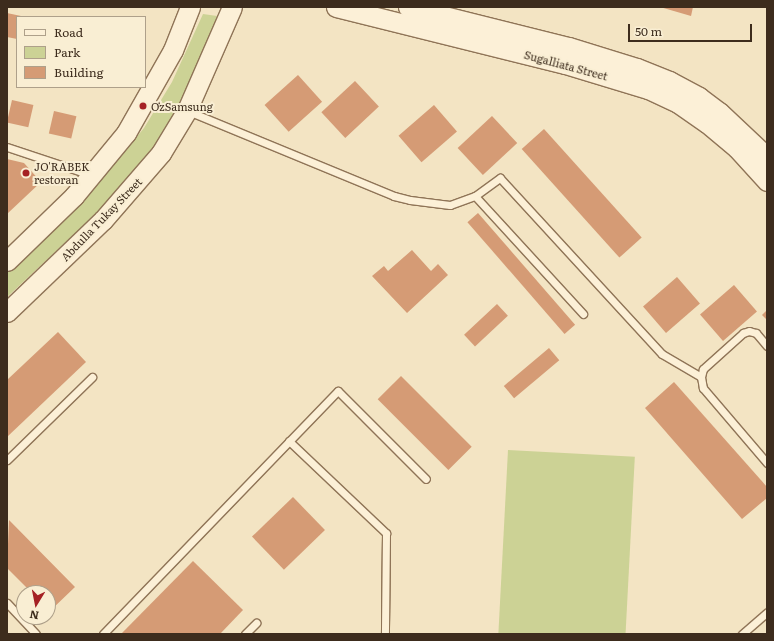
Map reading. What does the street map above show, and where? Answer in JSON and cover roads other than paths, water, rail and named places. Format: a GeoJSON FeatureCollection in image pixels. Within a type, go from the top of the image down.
{"type":"FeatureCollection","features":[{"type":"Feature","properties":{"kind":"main road"},"geometry":{"type":"LineString","coordinates":[[7,261],[93,175],[126,134],[151,92],[173,50],[190,7]]}},
{"type":"Feature","properties":{"kind":"main road","name":"Sugalliata Street"},"geometry":{"type":"LineString","coordinates":[[336,7],[565,64],[648,89],[678,103],[707,123],[738,148],[767,181]]}},
{"type":"Feature","properties":{"kind":"main road","name":"Sugalliata Street"},"geometry":{"type":"LineString","coordinates":[[408,7],[583,51],[669,81],[699,97],[719,112],[767,157]]}},
{"type":"Feature","properties":{"kind":"main road","name":"Abdulla Tukay Street"},"geometry":{"type":"LineString","coordinates":[[7,312],[129,193],[161,153],[187,110],[228,10]]}},
{"type":"Feature","properties":{"kind":"lane"},"geometry":{"type":"LineString","coordinates":[[187,110],[394,196],[450,205],[475,196],[500,178],[662,354],[701,377]]}},
{"type":"Feature","properties":{"kind":"lane"},"geometry":{"type":"LineString","coordinates":[[7,147],[93,175]]}},
{"type":"Feature","properties":{"kind":"lane"},"geometry":{"type":"LineString","coordinates":[[475,196],[583,314]]}},
{"type":"Feature","properties":{"kind":"lane"},"geometry":{"type":"LineString","coordinates":[[767,346],[756,333],[749,331],[743,333],[703,369],[701,377],[703,388],[767,463]]}},
{"type":"Feature","properties":{"kind":"lane"},"geometry":{"type":"LineString","coordinates":[[7,460],[92,377]]}},
{"type":"Feature","properties":{"kind":"lane"},"geometry":{"type":"LineString","coordinates":[[103,634],[338,391],[426,479]]}},
{"type":"Feature","properties":{"kind":"lane"},"geometry":{"type":"LineString","coordinates":[[289,441],[386,533],[385,634]]}},
{"type":"Feature","properties":{"kind":"lane"},"geometry":{"type":"LineString","coordinates":[[7,603],[36,634]]}},
{"type":"Feature","properties":{"kind":"lane"},"geometry":{"type":"LineString","coordinates":[[742,634],[767,612]]}},
{"type":"Feature","properties":{"kind":"lane"},"geometry":{"type":"LineString","coordinates":[[245,634],[256,622]]}},
{"type":"Feature","properties":{"kind":"place","name":"OʻzSamsung"},"geometry":{"type":"Point","coordinates":[143,106]}},
{"type":"Feature","properties":{"kind":"place","name":"JO'RABEK restoran"},"geometry":{"type":"Point","coordinates":[26,173]}}]}
